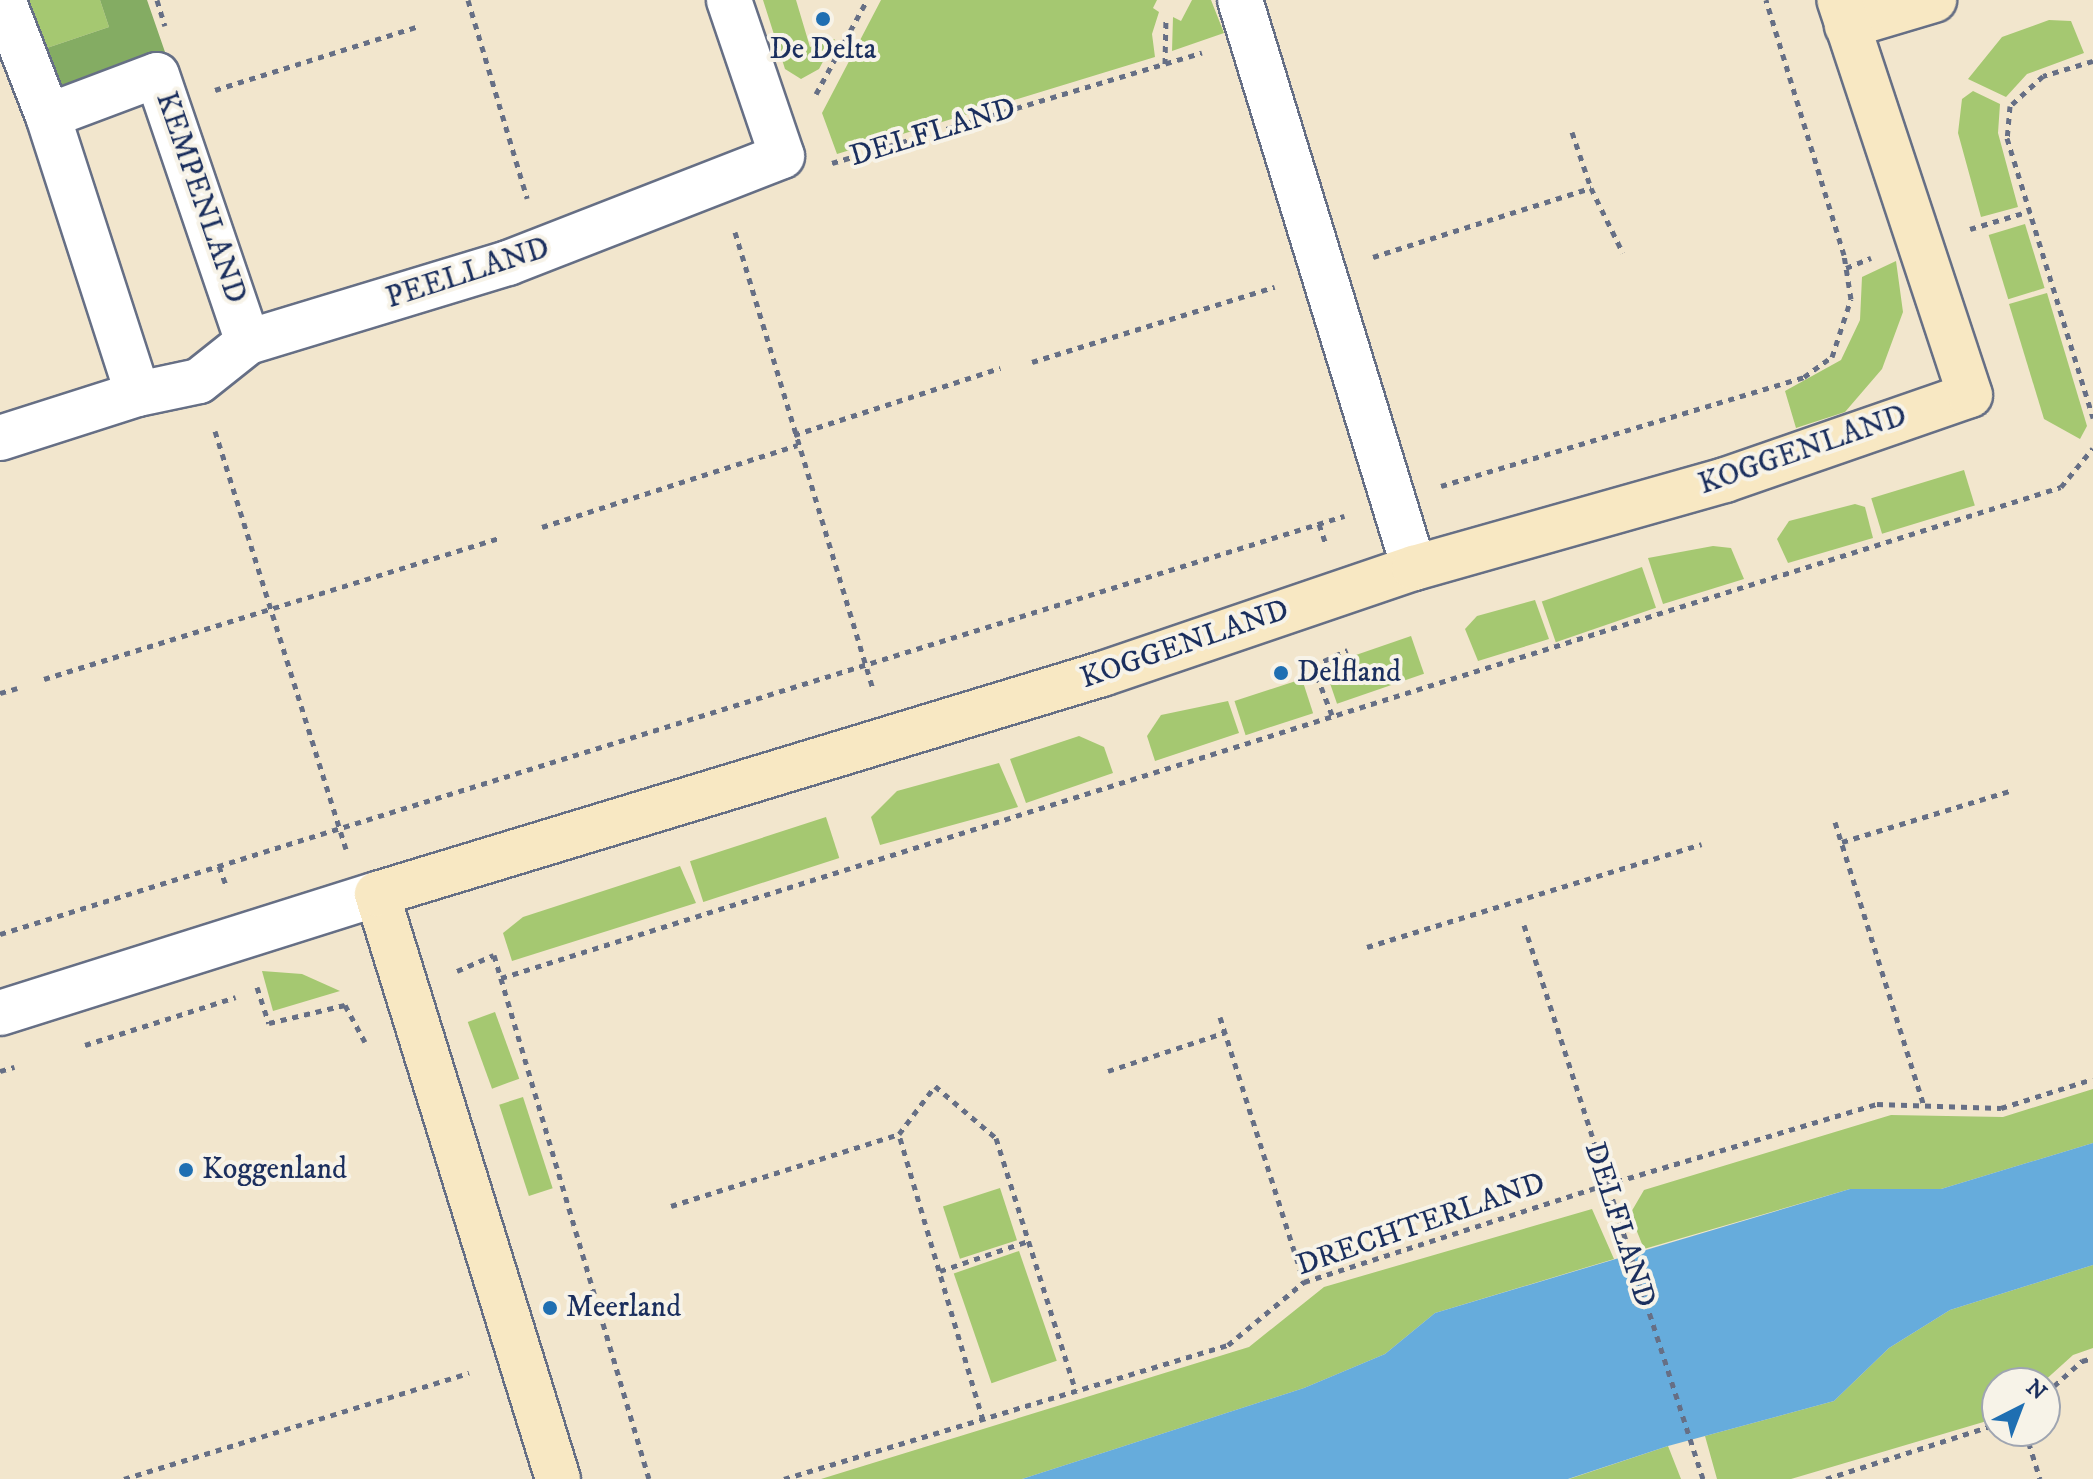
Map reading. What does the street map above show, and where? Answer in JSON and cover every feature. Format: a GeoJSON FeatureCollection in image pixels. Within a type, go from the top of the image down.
{"type":"FeatureCollection","features":[{"type":"Feature","properties":{"kind":"street"},"geometry":{"type":"LineString","coordinates":[[3,0],[48,116],[138,394]]}},
{"type":"Feature","properties":{"kind":"street"},"geometry":{"type":"LineString","coordinates":[[729,0],[782,156]]}},
{"type":"Feature","properties":{"kind":"street"},"geometry":{"type":"LineString","coordinates":[[1843,13],[1934,0]]}},
{"type":"Feature","properties":{"kind":"street"},"geometry":{"type":"LineString","coordinates":[[1241,4],[1414,568]]}},
{"type":"Feature","properties":{"kind":"street","name":"KOGGENLAND"},"geometry":{"type":"LineString","coordinates":[[0,1013],[369,897],[889,740],[1414,568],[1725,480],[1970,395],[1843,13]]}},
{"type":"Feature","properties":{"kind":"street","name":"KEMPENLAND"},"geometry":{"type":"LineString","coordinates":[[48,116],[157,75],[248,342]]}},
{"type":"Feature","properties":{"kind":"street","name":"PEELLAND"},"geometry":{"type":"LineString","coordinates":[[0,438],[138,394],[199,381],[248,342],[543,251],[720,184],[782,156]]}},
{"type":"Feature","properties":{"kind":"street"},"geometry":{"type":"LineString","coordinates":[[369,897],[558,1479]]}},
{"type":"Feature","properties":{"kind":"path"},"geometry":{"type":"LineString","coordinates":[[468,0],[543,251]]}},
{"type":"Feature","properties":{"kind":"path"},"geometry":{"type":"LineString","coordinates":[[782,156],[867,0]]}},
{"type":"Feature","properties":{"kind":"path"},"geometry":{"type":"LineString","coordinates":[[0,934],[866,668],[1393,500],[1804,377],[1832,357],[1851,299],[1844,255],[1766,0]]}},
{"type":"Feature","properties":{"kind":"path","name":"DELFLAND"},"geometry":{"type":"LineString","coordinates":[[782,156],[827,165],[1233,44],[1241,4]]}},
{"type":"Feature","properties":{"kind":"path"},"geometry":{"type":"LineString","coordinates":[[1165,64],[1166,18]]}},
{"type":"Feature","properties":{"kind":"path"},"geometry":{"type":"LineString","coordinates":[[169,105],[416,27]]}},
{"type":"Feature","properties":{"kind":"path"},"geometry":{"type":"LineString","coordinates":[[2093,61],[2043,76],[2010,106],[2007,138],[2093,418]]}},
{"type":"Feature","properties":{"kind":"path"},"geometry":{"type":"LineString","coordinates":[[1572,132],[1591,188],[1623,253]]}},
{"type":"Feature","properties":{"kind":"path"},"geometry":{"type":"LineString","coordinates":[[720,184],[889,740]]}},
{"type":"Feature","properties":{"kind":"path"},"geometry":{"type":"LineString","coordinates":[[1960,233],[2030,211]]}},
{"type":"Feature","properties":{"kind":"path"},"geometry":{"type":"LineString","coordinates":[[794,435],[1000,368]]}},
{"type":"Feature","properties":{"kind":"path"},"geometry":{"type":"LineString","coordinates":[[199,381],[340,829],[369,897]]}},
{"type":"Feature","properties":{"kind":"path"},"geometry":{"type":"LineString","coordinates":[[542,527],[797,445]]}},
{"type":"Feature","properties":{"kind":"path"},"geometry":{"type":"LineString","coordinates":[[501,978],[2061,487],[2093,448]]}},
{"type":"Feature","properties":{"kind":"path"},"geometry":{"type":"LineString","coordinates":[[44,679],[500,538]]}},
{"type":"Feature","properties":{"kind":"path"},"geometry":{"type":"LineString","coordinates":[[1332,715],[1313,666],[1360,644]]}},
{"type":"Feature","properties":{"kind":"path"},"geometry":{"type":"LineString","coordinates":[[0,693],[17,688]]}},
{"type":"Feature","properties":{"kind":"path"},"geometry":{"type":"LineString","coordinates":[[1842,842],[2013,790]]}},
{"type":"Feature","properties":{"kind":"path"},"geometry":{"type":"LineString","coordinates":[[1835,822],[1924,1106]]}},
{"type":"Feature","properties":{"kind":"path"},"geometry":{"type":"LineString","coordinates":[[1367,947],[1702,844]]}},
{"type":"Feature","properties":{"kind":"path","name":"DELFLAND"},"geometry":{"type":"LineString","coordinates":[[1524,925],[1605,1185],[1703,1479]]}},
{"type":"Feature","properties":{"kind":"path"},"geometry":{"type":"LineString","coordinates":[[457,971],[494,955],[649,1479]]}},
{"type":"Feature","properties":{"kind":"path"},"geometry":{"type":"LineString","coordinates":[[255,980],[269,1023],[357,1002]]}},
{"type":"Feature","properties":{"kind":"path"},"geometry":{"type":"LineString","coordinates":[[76,1048],[258,989]]}},
{"type":"Feature","properties":{"kind":"path"},"geometry":{"type":"LineString","coordinates":[[345,1005],[373,1057]]}},
{"type":"Feature","properties":{"kind":"path"},"geometry":{"type":"LineString","coordinates":[[1220,1017],[1304,1282]]}},
{"type":"Feature","properties":{"kind":"path"},"geometry":{"type":"LineString","coordinates":[[1108,1071],[1226,1032]]}},
{"type":"Feature","properties":{"kind":"path"},"geometry":{"type":"LineString","coordinates":[[0,1071],[30,1062]]}},
{"type":"Feature","properties":{"kind":"path","name":"DRECHTERLAND"},"geometry":{"type":"LineString","coordinates":[[784,1479],[1228,1345],[1304,1282],[1605,1185],[1877,1104],[2001,1108],[2093,1079]]}},
{"type":"Feature","properties":{"kind":"path"},"geometry":{"type":"LineString","coordinates":[[671,1206],[899,1134],[935,1086],[996,1138],[1076,1391]]}},
{"type":"Feature","properties":{"kind":"path"},"geometry":{"type":"LineString","coordinates":[[899,1134],[983,1420]]}},
{"type":"Feature","properties":{"kind":"path"},"geometry":{"type":"LineString","coordinates":[[940,1271],[1028,1241]]}},
{"type":"Feature","properties":{"kind":"path"},"geometry":{"type":"LineString","coordinates":[[465,1358],[474,1388]]}},
{"type":"Feature","properties":{"kind":"path"},"geometry":{"type":"LineString","coordinates":[[2061,1380],[2082,1361],[2093,1358]]}},
{"type":"Feature","properties":{"kind":"path"},"geometry":{"type":"LineString","coordinates":[[124,1479],[469,1373]]}},
{"type":"Feature","properties":{"kind":"path"},"geometry":{"type":"LineString","coordinates":[[1826,1479],[1981,1429]]}},
{"type":"Feature","properties":{"kind":"path"},"geometry":{"type":"LineString","coordinates":[[2030,1447],[2040,1479]]}},
{"type":"Feature","properties":{"kind":"green space"},"geometry":{"type":"Polygon","coordinates":[[[26,0],[100,0],[109,27],[35,52],[26,0]]]}},
{"type":"Feature","properties":{"kind":"green space"},"geometry":{"type":"Polygon","coordinates":[[[100,0],[147,0],[165,52],[59,88],[35,52],[109,27],[100,0]]]}},
{"type":"Feature","properties":{"kind":"green space"},"geometry":{"type":"Polygon","coordinates":[[[763,0],[796,0],[810,47],[835,39],[819,69],[801,79],[785,69],[763,0]]]}},
{"type":"Feature","properties":{"kind":"green space"},"geometry":{"type":"Polygon","coordinates":[[[881,0],[1157,0],[1153,8],[1159,12],[1152,34],[1155,57],[837,154],[822,113],[881,0]]]}},
{"type":"Feature","properties":{"kind":"green space"},"geometry":{"type":"Polygon","coordinates":[[[1192,0],[1211,0],[1224,33],[1172,51],[1173,17],[1181,21],[1192,0]]]}},
{"type":"Feature","properties":{"kind":"green space"},"geometry":{"type":"Polygon","coordinates":[[[2049,20],[2071,21],[2084,53],[2027,74],[2006,97],[1968,79],[2002,37],[2049,20]]]}},
{"type":"Feature","properties":{"kind":"green space"},"geometry":{"type":"Polygon","coordinates":[[[1973,91],[2000,104],[1998,133],[2018,207],[1981,217],[1958,133],[1962,99],[1973,91]]]}},
{"type":"Feature","properties":{"kind":"green space"},"geometry":{"type":"Polygon","coordinates":[[[2025,224],[2045,288],[2008,299],[1989,235],[2025,224]]]}},
{"type":"Feature","properties":{"kind":"green space"},"geometry":{"type":"Polygon","coordinates":[[[1896,261],[1903,312],[1882,369],[1845,412],[1796,428],[1785,391],[1841,360],[1860,320],[1862,277],[1896,261]]]}},
{"type":"Feature","properties":{"kind":"green space"},"geometry":{"type":"Polygon","coordinates":[[[2047,293],[2087,426],[2080,439],[2044,419],[2009,304],[2047,293]]]}},
{"type":"Feature","properties":{"kind":"green space"},"geometry":{"type":"Polygon","coordinates":[[[1964,470],[1975,505],[1882,534],[1871,498],[1964,470]]]}},
{"type":"Feature","properties":{"kind":"green space"},"geometry":{"type":"Polygon","coordinates":[[[1855,504],[1865,507],[1873,538],[1788,563],[1777,539],[1789,521],[1855,504]]]}},
{"type":"Feature","properties":{"kind":"green space"},"geometry":{"type":"Polygon","coordinates":[[[1713,546],[1731,548],[1744,579],[1663,604],[1648,558],[1713,546]]]}},
{"type":"Feature","properties":{"kind":"green space"},"geometry":{"type":"Polygon","coordinates":[[[1642,567],[1656,608],[1556,642],[1542,602],[1642,567]]]}},
{"type":"Feature","properties":{"kind":"green space"},"geometry":{"type":"Polygon","coordinates":[[[1535,600],[1549,639],[1478,661],[1465,629],[1477,616],[1535,600]]]}},
{"type":"Feature","properties":{"kind":"green space"},"geometry":{"type":"Polygon","coordinates":[[[1411,636],[1424,674],[1337,704],[1324,666],[1411,636]]]}},
{"type":"Feature","properties":{"kind":"green space"},"geometry":{"type":"Polygon","coordinates":[[[1302,679],[1313,713],[1246,735],[1234,701],[1302,679]]]}},
{"type":"Feature","properties":{"kind":"green space"},"geometry":{"type":"Polygon","coordinates":[[[1228,701],[1239,733],[1155,761],[1147,736],[1161,715],[1228,701]]]}},
{"type":"Feature","properties":{"kind":"green space"},"geometry":{"type":"Polygon","coordinates":[[[1079,736],[1104,747],[1113,773],[1026,803],[1010,759],[1079,736]]]}},
{"type":"Feature","properties":{"kind":"green space"},"geometry":{"type":"Polygon","coordinates":[[[999,763],[1018,807],[880,845],[871,817],[897,791],[999,763]]]}},
{"type":"Feature","properties":{"kind":"green space"},"geometry":{"type":"Polygon","coordinates":[[[826,817],[839,858],[703,902],[690,861],[826,817]]]}},
{"type":"Feature","properties":{"kind":"green space"},"geometry":{"type":"Polygon","coordinates":[[[680,866],[696,903],[512,961],[503,933],[523,917],[680,866]]]}},
{"type":"Feature","properties":{"kind":"green space"},"geometry":{"type":"Polygon","coordinates":[[[262,971],[302,974],[340,991],[273,1011],[262,971]]]}},
{"type":"Feature","properties":{"kind":"green space"},"geometry":{"type":"Polygon","coordinates":[[[495,1012],[519,1079],[492,1089],[468,1022],[495,1012]]]}},
{"type":"Feature","properties":{"kind":"green space"},"geometry":{"type":"Polygon","coordinates":[[[2093,1089],[2093,1143],[1941,1189],[1850,1189],[1644,1249],[1630,1214],[1644,1190],[1891,1115],[2003,1117],[2093,1089]]]}},
{"type":"Feature","properties":{"kind":"green space"},"geometry":{"type":"Polygon","coordinates":[[[523,1097],[553,1188],[529,1196],[499,1105],[523,1097]]]}},
{"type":"Feature","properties":{"kind":"green space"},"geometry":{"type":"Polygon","coordinates":[[[1000,1188],[1017,1240],[960,1259],[943,1207],[1000,1188]]]}},
{"type":"Feature","properties":{"kind":"green space"},"geometry":{"type":"Polygon","coordinates":[[[1592,1209],[1614,1259],[1435,1313],[1385,1354],[1304,1388],[1022,1479],[821,1479],[1249,1347],[1324,1287],[1592,1209]]]}},
{"type":"Feature","properties":{"kind":"green space"},"geometry":{"type":"Polygon","coordinates":[[[1019,1251],[1057,1361],[992,1383],[954,1273],[1019,1251]]]}},
{"type":"Feature","properties":{"kind":"green space"},"geometry":{"type":"Polygon","coordinates":[[[2093,1265],[2093,1348],[2073,1355],[2060,1367],[1981,1367],[1981,1423],[1791,1479],[1717,1479],[1705,1436],[1834,1401],[1889,1348],[1950,1310],[2093,1265]]]}},
{"type":"Feature","properties":{"kind":"green space"},"geometry":{"type":"Polygon","coordinates":[[[1668,1446],[1681,1479],[1569,1479],[1668,1446]]]}},
{"type":"Feature","properties":{"kind":"water"},"geometry":{"type":"Polygon","coordinates":[[[2093,1143],[2093,1265],[1950,1310],[1889,1348],[1834,1401],[1668,1446],[1568,1479],[1022,1479],[1304,1388],[1385,1354],[1435,1313],[1850,1189],[1941,1189],[2093,1143]]]}},
{"type":"Feature","properties":{"kind":"place","name":"De Delta"},"geometry":{"type":"Point","coordinates":[823,19]}},
{"type":"Feature","properties":{"kind":"place","name":"Delfland"},"geometry":{"type":"Point","coordinates":[1281,673]}},
{"type":"Feature","properties":{"kind":"place","name":"Koggenland"},"geometry":{"type":"Point","coordinates":[186,1170]}},
{"type":"Feature","properties":{"kind":"place","name":"Meerland"},"geometry":{"type":"Point","coordinates":[550,1308]}}]}
